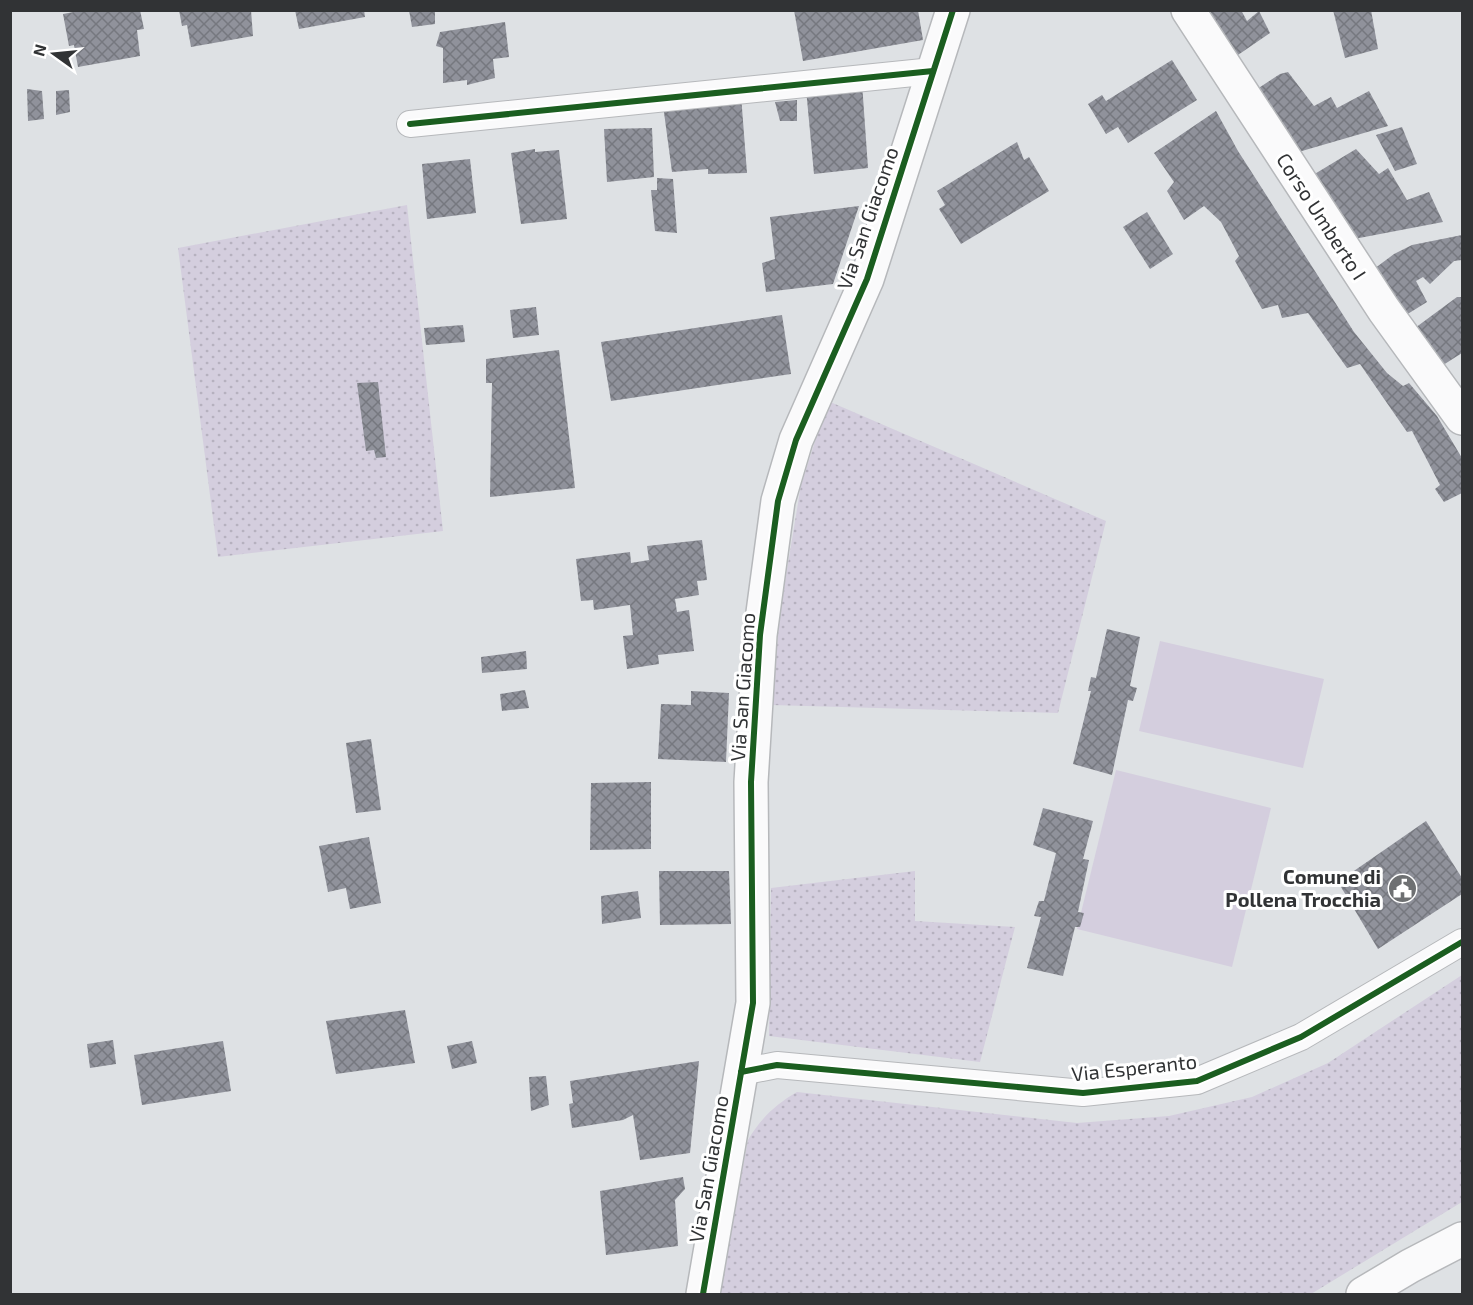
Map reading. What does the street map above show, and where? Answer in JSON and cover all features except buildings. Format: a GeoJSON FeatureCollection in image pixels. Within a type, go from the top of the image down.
{"type":"FeatureCollection","features":[{"type":"Feature","properties":{"kind":"street","name":"Via San Giacomo"},"geometry":{"type":"LineString","coordinates":[[703,1294],[753,1003],[752,782],[759,646],[778,501],[796,440],[867,279],[953,10]]}},
{"type":"Feature","properties":{"kind":"street","name":"Corso Umberto I"},"geometry":{"type":"LineString","coordinates":[[1188,10],[1384,310],[1462,418]]}},
{"type":"Feature","properties":{"kind":"street"},"geometry":{"type":"LineString","coordinates":[[410,124],[933,71]]}},
{"type":"Feature","properties":{"kind":"street","name":"Via Esperanto"},"geometry":{"type":"LineString","coordinates":[[741,1072],[777,1065],[1083,1093],[1197,1081],[1301,1037],[1462,942]]}},
{"type":"Feature","properties":{"kind":"street"},"geometry":{"type":"LineString","coordinates":[[1364,1294],[1410,1266],[1462,1239]]}},
{"type":"Feature","properties":{"kind":"shaded area"},"geometry":{"type":"Polygon","coordinates":[[[407,205],[443,531],[218,557],[178,248],[407,205]]]}},
{"type":"Feature","properties":{"kind":"shaded area"},"geometry":{"type":"Polygon","coordinates":[[[828,401],[1106,521],[1058,713],[771,705],[781,606],[801,485],[828,401]]]}},
{"type":"Feature","properties":{"kind":"shaded area"},"geometry":{"type":"Polygon","coordinates":[[[1160,641],[1324,679],[1303,768],[1139,731],[1160,641]]]}},
{"type":"Feature","properties":{"kind":"shaded area"},"geometry":{"type":"Polygon","coordinates":[[[1116,770],[1271,808],[1232,967],[1077,929],[1116,770]]]}},
{"type":"Feature","properties":{"kind":"shaded area"},"geometry":{"type":"Polygon","coordinates":[[[915,871],[915,921],[1015,927],[980,1062],[769,1036],[771,888],[915,871]]]}},
{"type":"Feature","properties":{"kind":"shaded area"},"geometry":{"type":"Polygon","coordinates":[[[1462,975],[1462,1202],[1311,1294],[719,1294],[748,1140],[769,1113],[797,1092],[1077,1123],[1169,1116],[1252,1097],[1328,1063],[1462,975]]]}},
{"type":"Feature","properties":{"kind":"cycle path"},"geometry":{"type":"LineString","coordinates":[[703,1294],[753,1003],[751,782],[760,635],[778,501],[796,440],[867,279],[953,10]]}},
{"type":"Feature","properties":{"kind":"cycle path"},"geometry":{"type":"LineString","coordinates":[[410,124],[933,71]]}},
{"type":"Feature","properties":{"kind":"cycle path"},"geometry":{"type":"LineString","coordinates":[[741,1072],[777,1065],[1083,1093],[1197,1081],[1301,1037],[1462,942]]}},
{"type":"Feature","properties":{"kind":"place","name":"Comune di Pollena Trocchia"},"geometry":{"type":"Point","coordinates":[1402,888]}}]}
